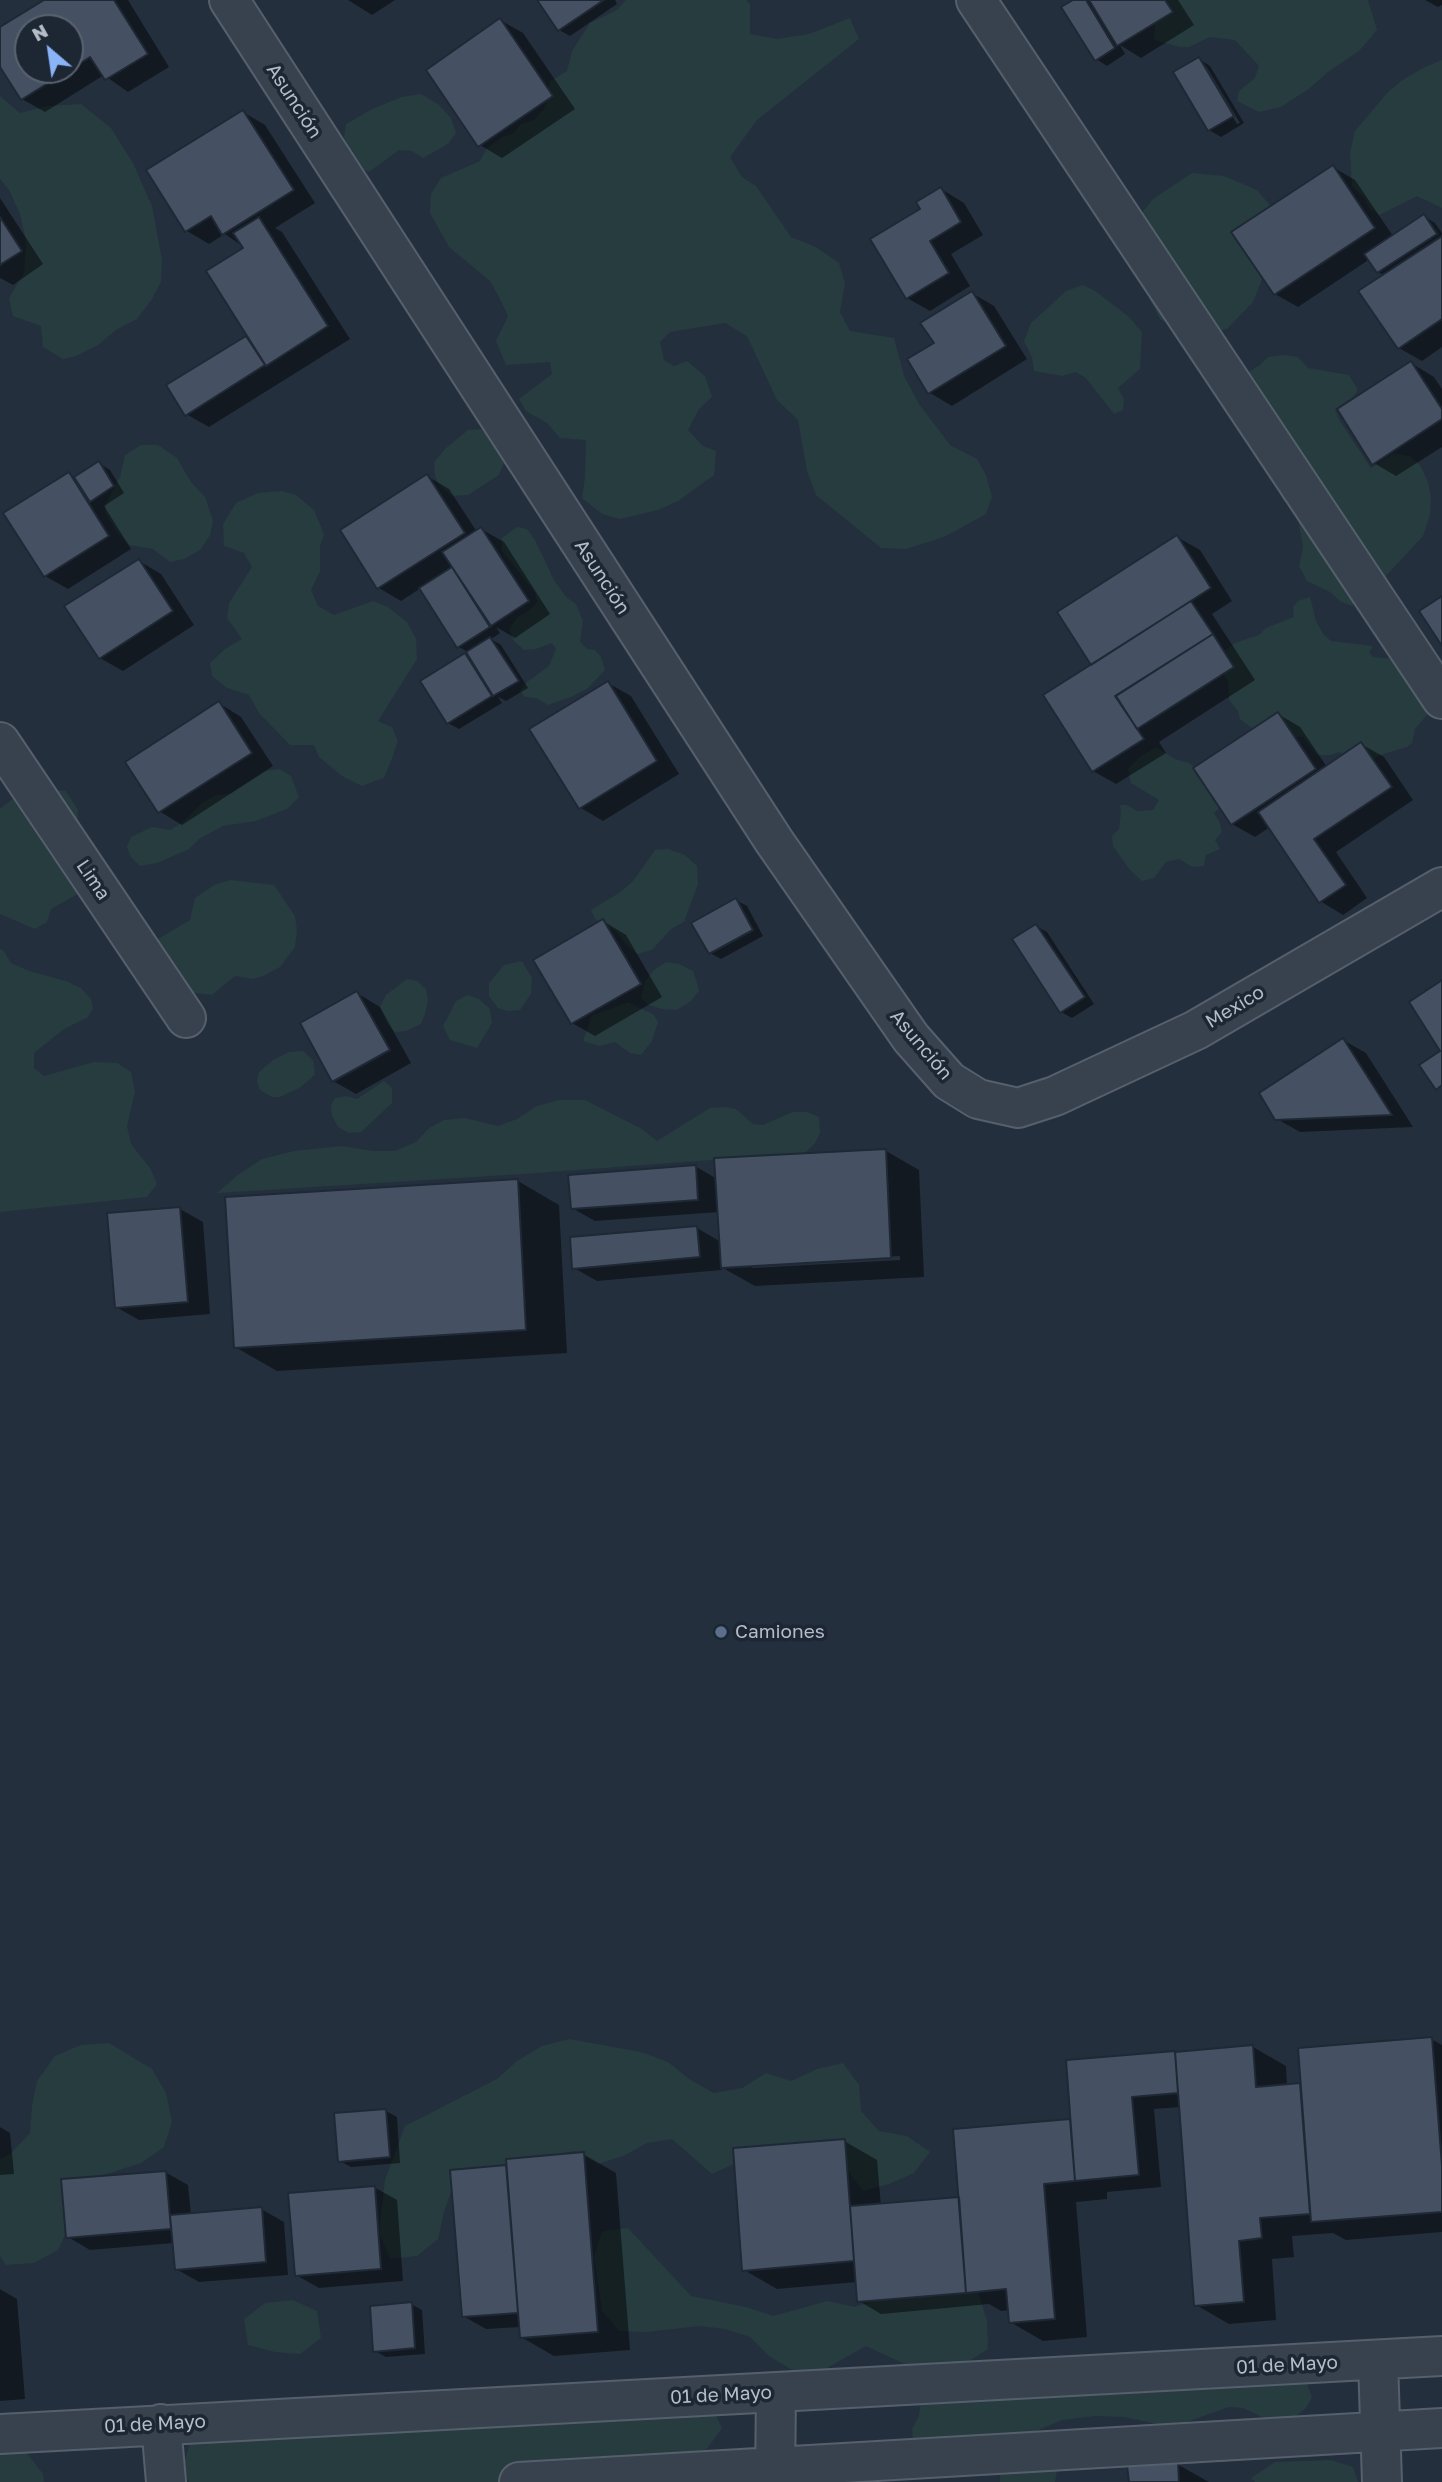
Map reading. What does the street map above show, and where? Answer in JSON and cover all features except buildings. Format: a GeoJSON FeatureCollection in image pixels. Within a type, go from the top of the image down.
{"type":"FeatureCollection","features":[{"type":"Feature","properties":{"kind":"street","name":"Asunción"},"geometry":{"type":"LineString","coordinates":[[229,0],[774,841],[911,1038],[949,1081],[978,1099],[1018,1108]]}},
{"type":"Feature","properties":{"kind":"street"},"geometry":{"type":"LineString","coordinates":[[976,0],[1442,699]]}},
{"type":"Feature","properties":{"kind":"street","name":"Lima"},"geometry":{"type":"LineString","coordinates":[[0,742],[186,1018]]}},
{"type":"Feature","properties":{"kind":"street","name":"Mexico"},"geometry":{"type":"LineString","coordinates":[[1018,1108],[1055,1096],[1196,1030],[1442,887]]}},
{"type":"Feature","properties":{"kind":"street","name":"01 de Mayo"},"geometry":{"type":"LineString","coordinates":[[0,2434],[1442,2356]]}},
{"type":"Feature","properties":{"kind":"street"},"geometry":{"type":"LineString","coordinates":[[1378,2360],[1382,2482]]}},
{"type":"Feature","properties":{"kind":"street"},"geometry":{"type":"LineString","coordinates":[[775,2393],[775,2475]]}},
{"type":"Feature","properties":{"kind":"street"},"geometry":{"type":"LineString","coordinates":[[161,2424],[166,2482]]}},
{"type":"Feature","properties":{"kind":"street"},"geometry":{"type":"LineString","coordinates":[[519,2482],[775,2475],[1442,2428]]}},
{"type":"Feature","properties":{"kind":"green space"},"geometry":{"type":"Polygon","coordinates":[[[626,0],[746,0],[750,4],[750,34],[777,39],[809,34],[850,18],[859,39],[757,120],[730,157],[742,177],[756,186],[791,237],[816,247],[839,263],[845,283],[840,312],[850,331],[894,338],[904,376],[919,404],[950,445],[977,459],[986,475],[992,497],[986,514],[946,536],[928,542],[906,549],[881,548],[816,495],[807,471],[798,420],[777,400],[747,336],[725,323],[670,332],[660,342],[664,360],[674,366],[687,361],[705,376],[712,397],[699,409],[688,430],[703,446],[716,451],[714,475],[678,501],[658,510],[620,519],[602,514],[582,498],[586,440],[560,438],[547,423],[526,411],[519,399],[552,374],[550,362],[506,365],[496,341],[508,316],[490,281],[449,247],[430,213],[431,194],[441,178],[480,161],[487,148],[502,137],[514,133],[520,124],[534,120],[546,106],[550,81],[567,71],[572,51],[590,23],[617,10],[626,0]]]}},
{"type":"Feature","properties":{"kind":"green space"},"geometry":{"type":"Polygon","coordinates":[[[1166,0],[1368,0],[1377,30],[1359,51],[1310,88],[1281,107],[1259,112],[1237,101],[1239,91],[1255,78],[1259,66],[1235,40],[1210,37],[1189,47],[1180,47],[1154,40],[1155,15],[1166,0]]]}},
{"type":"Feature","properties":{"kind":"green space"},"geometry":{"type":"Polygon","coordinates":[[[1442,60],[1442,208],[1417,196],[1379,215],[1370,209],[1365,199],[1352,186],[1350,153],[1355,131],[1387,93],[1401,81],[1442,60]]]}},
{"type":"Feature","properties":{"kind":"green space"},"geometry":{"type":"Polygon","coordinates":[[[421,94],[438,104],[451,118],[456,133],[448,144],[423,158],[412,151],[399,150],[369,172],[357,167],[344,138],[346,124],[372,109],[402,97],[421,94]]]}},
{"type":"Feature","properties":{"kind":"green space"},"geometry":{"type":"Polygon","coordinates":[[[0,96],[20,113],[47,106],[81,104],[111,128],[133,163],[152,206],[162,260],[161,281],[152,299],[137,319],[76,356],[63,359],[43,347],[41,326],[13,316],[9,298],[24,273],[26,241],[20,214],[9,190],[0,179],[0,96]]]}},
{"type":"Feature","properties":{"kind":"green space"},"geometry":{"type":"Polygon","coordinates":[[[1192,173],[1224,176],[1257,190],[1274,210],[1266,269],[1253,302],[1227,329],[1196,334],[1176,329],[1160,319],[1136,273],[1135,221],[1153,199],[1192,173]]]}},
{"type":"Feature","properties":{"kind":"green space"},"geometry":{"type":"Polygon","coordinates":[[[1083,285],[1128,316],[1142,332],[1140,369],[1118,388],[1124,399],[1123,410],[1114,414],[1086,378],[1076,372],[1062,376],[1034,371],[1032,357],[1024,341],[1031,323],[1066,291],[1083,285]]]}},
{"type":"Feature","properties":{"kind":"green space"},"geometry":{"type":"Polygon","coordinates":[[[1268,357],[1298,357],[1308,368],[1349,375],[1358,390],[1353,397],[1335,409],[1371,468],[1394,453],[1410,456],[1420,465],[1428,482],[1430,515],[1423,536],[1385,577],[1357,586],[1353,606],[1341,602],[1330,592],[1307,581],[1299,566],[1303,547],[1297,513],[1283,500],[1274,482],[1245,374],[1268,357]]]}},
{"type":"Feature","properties":{"kind":"green space"},"geometry":{"type":"Polygon","coordinates":[[[480,429],[501,440],[505,460],[499,475],[468,495],[452,496],[440,486],[435,476],[434,462],[468,430],[480,429]]]}},
{"type":"Feature","properties":{"kind":"green space"},"geometry":{"type":"Polygon","coordinates":[[[141,445],[158,445],[177,458],[191,482],[205,497],[213,521],[210,535],[200,550],[184,559],[170,562],[153,549],[130,545],[116,531],[105,512],[107,501],[120,477],[125,455],[141,445]]]}},
{"type":"Feature","properties":{"kind":"green space"},"geometry":{"type":"Polygon","coordinates":[[[282,491],[296,495],[314,510],[324,534],[320,546],[320,571],[311,590],[318,606],[334,615],[373,601],[388,607],[407,622],[416,639],[417,659],[378,721],[392,727],[398,741],[392,758],[384,778],[362,786],[342,776],[319,757],[314,745],[290,745],[259,713],[249,695],[227,688],[212,676],[210,663],[225,649],[242,639],[227,618],[229,603],[252,567],[244,553],[224,546],[223,524],[236,503],[258,493],[282,491]]]}},
{"type":"Feature","properties":{"kind":"green space"},"geometry":{"type":"Polygon","coordinates":[[[517,527],[527,529],[554,580],[566,597],[576,604],[583,621],[580,641],[587,649],[595,650],[601,657],[605,670],[588,688],[548,705],[536,698],[525,697],[520,691],[527,682],[549,666],[556,649],[552,643],[524,650],[514,641],[509,630],[517,617],[537,602],[535,593],[502,551],[502,538],[517,527]]]}},
{"type":"Feature","properties":{"kind":"green space"},"geometry":{"type":"Polygon","coordinates":[[[1310,597],[1316,621],[1331,641],[1373,646],[1369,653],[1373,657],[1404,660],[1423,699],[1427,715],[1415,729],[1412,743],[1407,747],[1380,755],[1365,765],[1339,752],[1317,755],[1303,737],[1286,737],[1265,728],[1252,728],[1240,719],[1238,711],[1229,700],[1228,680],[1219,671],[1220,654],[1235,643],[1259,635],[1266,628],[1294,617],[1293,607],[1298,601],[1310,597]]]}},
{"type":"Feature","properties":{"kind":"green space"},"geometry":{"type":"Polygon","coordinates":[[[1156,747],[1175,759],[1189,763],[1202,774],[1223,805],[1214,813],[1222,832],[1215,840],[1220,849],[1206,855],[1204,866],[1192,867],[1179,859],[1166,862],[1154,878],[1142,881],[1130,870],[1113,846],[1112,836],[1119,829],[1120,805],[1127,805],[1137,811],[1153,810],[1159,800],[1131,783],[1128,769],[1139,757],[1156,747]]]}},
{"type":"Feature","properties":{"kind":"green space"},"geometry":{"type":"Polygon","coordinates":[[[280,769],[291,776],[299,797],[287,809],[256,821],[223,826],[199,839],[189,849],[157,863],[140,866],[131,857],[127,847],[131,837],[152,827],[170,830],[215,795],[230,794],[266,771],[280,769]]]}},
{"type":"Feature","properties":{"kind":"green space"},"geometry":{"type":"Polygon","coordinates":[[[47,789],[66,791],[78,810],[77,830],[85,883],[78,894],[51,909],[47,922],[35,929],[0,914],[0,809],[15,797],[47,789]]]}},
{"type":"Feature","properties":{"kind":"green space"},"geometry":{"type":"Polygon","coordinates":[[[668,849],[685,855],[697,866],[698,884],[684,922],[671,929],[652,950],[637,954],[617,932],[595,919],[591,910],[633,881],[655,850],[668,849]]]}},
{"type":"Feature","properties":{"kind":"green space"},"geometry":{"type":"Polygon","coordinates":[[[230,880],[274,885],[295,916],[295,947],[280,967],[263,976],[252,979],[235,976],[212,995],[195,993],[176,984],[158,954],[158,939],[190,920],[195,898],[214,885],[230,880]]]}},
{"type":"Feature","properties":{"kind":"green space"},"geometry":{"type":"Polygon","coordinates":[[[0,949],[11,963],[66,981],[81,988],[91,999],[93,1009],[88,1017],[64,1029],[34,1053],[34,1068],[44,1076],[94,1062],[117,1063],[131,1072],[135,1092],[127,1126],[131,1144],[150,1168],[157,1184],[147,1197],[0,1212],[0,949]]]}},
{"type":"Feature","properties":{"kind":"green space"},"geometry":{"type":"Polygon","coordinates":[[[522,961],[532,978],[531,994],[520,1010],[498,1008],[489,996],[489,983],[504,965],[522,961]]]}},
{"type":"Feature","properties":{"kind":"green space"},"geometry":{"type":"Polygon","coordinates":[[[666,962],[679,964],[693,971],[699,991],[691,1001],[677,1010],[649,1005],[641,998],[645,981],[666,962]]]}},
{"type":"Feature","properties":{"kind":"green space"},"geometry":{"type":"Polygon","coordinates":[[[407,979],[417,981],[426,989],[428,1001],[421,1024],[406,1031],[395,1032],[386,1023],[380,1007],[386,995],[407,979]]]}},
{"type":"Feature","properties":{"kind":"green space"},"geometry":{"type":"Polygon","coordinates":[[[467,995],[479,999],[490,1009],[492,1023],[477,1048],[450,1040],[443,1026],[456,1001],[467,995]]]}},
{"type":"Feature","properties":{"kind":"green space"},"geometry":{"type":"Polygon","coordinates":[[[628,1002],[654,1015],[658,1022],[652,1041],[641,1055],[630,1053],[615,1042],[599,1046],[583,1041],[592,1015],[628,1002]]]}},
{"type":"Feature","properties":{"kind":"green space"},"geometry":{"type":"Polygon","coordinates":[[[303,1051],[313,1060],[315,1074],[308,1081],[280,1097],[272,1097],[260,1090],[257,1082],[259,1072],[273,1060],[289,1052],[303,1051]]]}},
{"type":"Feature","properties":{"kind":"green space"},"geometry":{"type":"Polygon","coordinates":[[[384,1081],[392,1088],[392,1103],[361,1132],[349,1133],[338,1127],[332,1116],[331,1105],[335,1098],[346,1096],[357,1099],[384,1081]]]}},
{"type":"Feature","properties":{"kind":"green space"},"geometry":{"type":"Polygon","coordinates":[[[559,1100],[585,1100],[642,1129],[657,1141],[710,1108],[725,1107],[736,1109],[753,1124],[763,1125],[793,1112],[807,1112],[819,1117],[820,1133],[805,1153],[217,1193],[262,1159],[294,1151],[342,1146],[395,1151],[416,1142],[429,1128],[444,1120],[465,1118],[498,1126],[517,1119],[537,1106],[559,1100]]]}},
{"type":"Feature","properties":{"kind":"green space"},"geometry":{"type":"Polygon","coordinates":[[[569,2039],[641,2052],[668,2062],[689,2079],[714,2093],[742,2088],[766,2073],[791,2081],[817,2069],[843,2063],[859,2085],[861,2111],[879,2131],[907,2136],[930,2152],[914,2173],[863,2191],[847,2170],[736,2163],[712,2174],[672,2139],[647,2143],[625,2155],[598,2164],[575,2151],[546,2157],[529,2177],[453,2186],[438,2239],[417,2256],[390,2259],[379,2232],[382,2205],[385,2180],[405,2126],[497,2079],[517,2061],[542,2046],[569,2039]]]}},
{"type":"Feature","properties":{"kind":"green space"},"geometry":{"type":"Polygon","coordinates":[[[109,2043],[152,2069],[166,2093],[172,2122],[164,2147],[141,2163],[91,2179],[58,2250],[34,2263],[6,2265],[0,2256],[0,2159],[11,2153],[30,2133],[37,2081],[55,2056],[81,2045],[109,2043]]]}},
{"type":"Feature","properties":{"kind":"green space"},"geometry":{"type":"Polygon","coordinates":[[[628,2228],[691,2296],[746,2307],[773,2316],[827,2301],[855,2307],[958,2274],[979,2295],[987,2321],[988,2349],[966,2363],[913,2368],[866,2346],[818,2373],[792,2370],[769,2356],[750,2337],[725,2329],[700,2326],[646,2332],[619,2331],[602,2311],[594,2257],[602,2231],[628,2228]]]}},
{"type":"Feature","properties":{"kind":"green space"},"geometry":{"type":"Polygon","coordinates":[[[293,2300],[317,2311],[321,2338],[300,2354],[275,2352],[248,2345],[244,2319],[265,2303],[293,2300]]]}},
{"type":"Feature","properties":{"kind":"green space"},"geometry":{"type":"Polygon","coordinates":[[[1296,2373],[1307,2384],[1312,2397],[1306,2408],[1295,2417],[1282,2420],[1268,2420],[1243,2408],[1229,2407],[1178,2425],[1165,2426],[1125,2417],[1095,2416],[1062,2420],[1026,2435],[913,2443],[912,2429],[919,2416],[921,2401],[1296,2373]]]}},
{"type":"Feature","properties":{"kind":"green space"},"geometry":{"type":"Polygon","coordinates":[[[263,2399],[283,2412],[709,2401],[722,2428],[707,2449],[682,2456],[503,2482],[189,2482],[182,2470],[190,2443],[209,2419],[263,2399]]]}},
{"type":"Feature","properties":{"kind":"green space"},"geometry":{"type":"Polygon","coordinates":[[[0,2438],[19,2443],[43,2474],[44,2482],[0,2482],[0,2438]]]}},
{"type":"Feature","properties":{"kind":"green space"},"geometry":{"type":"Polygon","coordinates":[[[1051,2458],[1057,2471],[1055,2482],[1000,2482],[1006,2462],[1051,2458]]]}},
{"type":"Feature","properties":{"kind":"green space"},"geometry":{"type":"Polygon","coordinates":[[[1331,2460],[1353,2467],[1358,2482],[1255,2482],[1251,2478],[1275,2462],[1331,2460]]]}},
{"type":"Feature","properties":{"kind":"place","name":"Camiones"},"geometry":{"type":"Point","coordinates":[721,1632]}}]}
